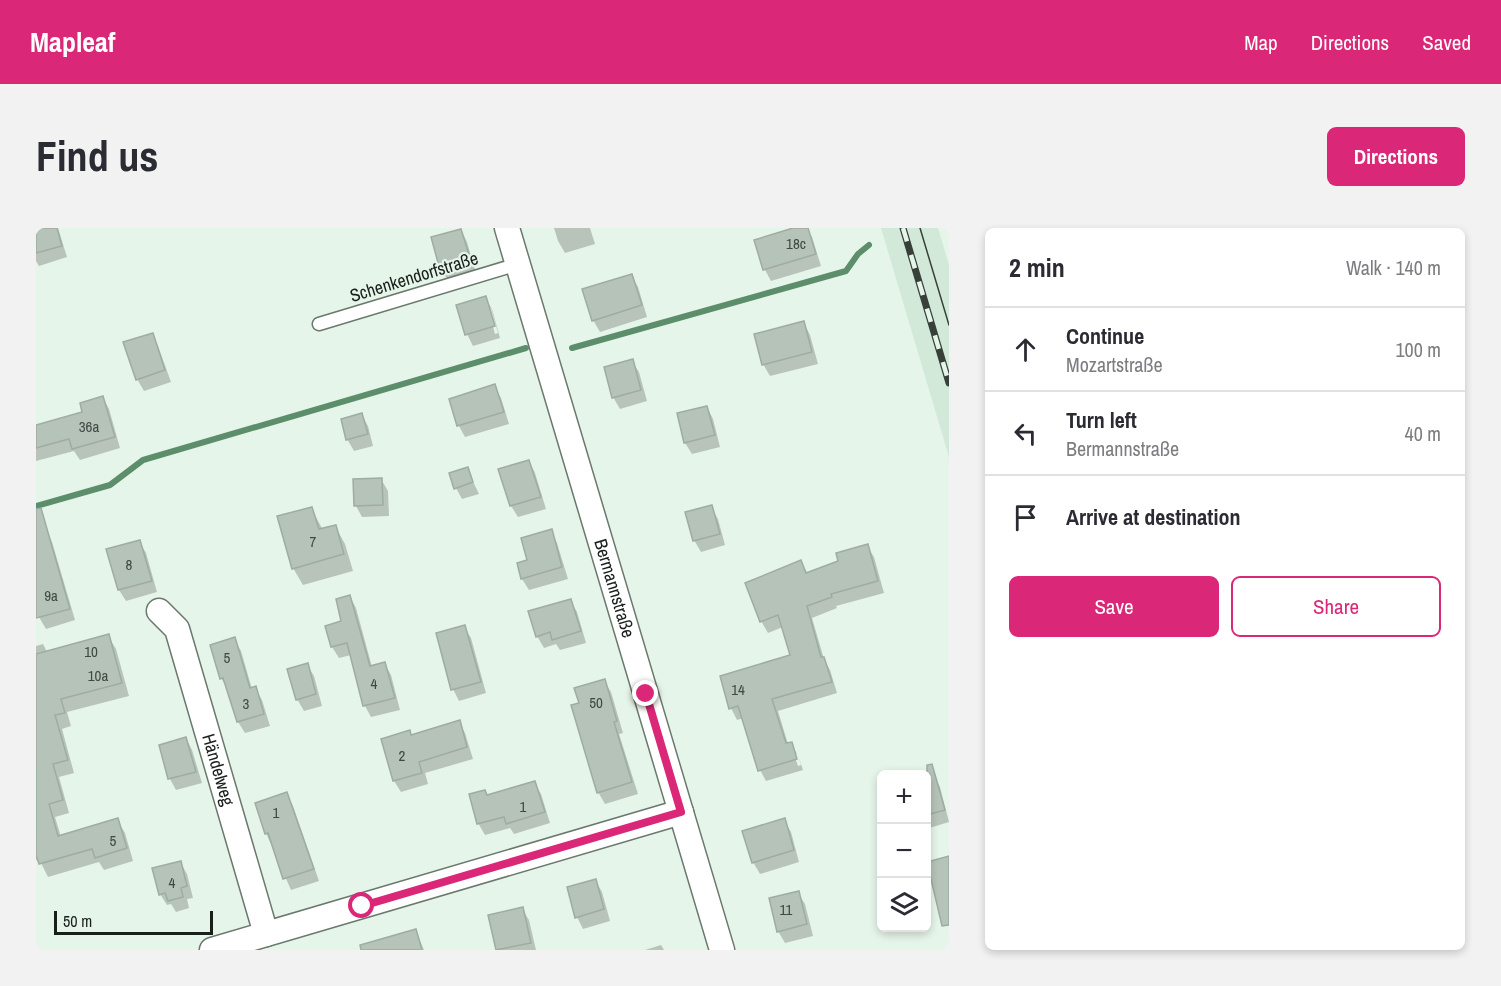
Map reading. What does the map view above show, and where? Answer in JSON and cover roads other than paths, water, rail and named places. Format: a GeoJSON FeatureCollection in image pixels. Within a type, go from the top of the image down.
{"type":"FeatureCollection","features":[{"type":"Feature","properties":{"kind":"street","name":"Bermannstraße"},"geometry":{"type":"LineString","coordinates":[[507,228],[722,950]]}},
{"type":"Feature","properties":{"kind":"street","name":"Händelweg"},"geometry":{"type":"LineString","coordinates":[[159,611],[177,630],[266,934]]}},
{"type":"Feature","properties":{"kind":"street"},"geometry":{"type":"LineString","coordinates":[[212,950],[681,812]]}},
{"type":"Feature","properties":{"kind":"lane","name":"Schenkendorfstraße"},"geometry":{"type":"LineString","coordinates":[[320,324],[518,264]]}},
{"type":"Feature","properties":{"kind":"waterway"},"geometry":{"type":"LineString","coordinates":[[572,348],[846,271],[858,254],[869,245]]}},
{"type":"Feature","properties":{"kind":"waterway"},"geometry":{"type":"LineString","coordinates":[[36,506],[110,485],[143,460],[526,348]]}},
{"type":"Feature","properties":{"kind":"tram line"},"geometry":{"type":"LineString","coordinates":[[920,228],[949,325]]}},
{"type":"Feature","properties":{"kind":"railway"},"geometry":{"type":"LineString","coordinates":[[903,228],[949,383]]}}]}
